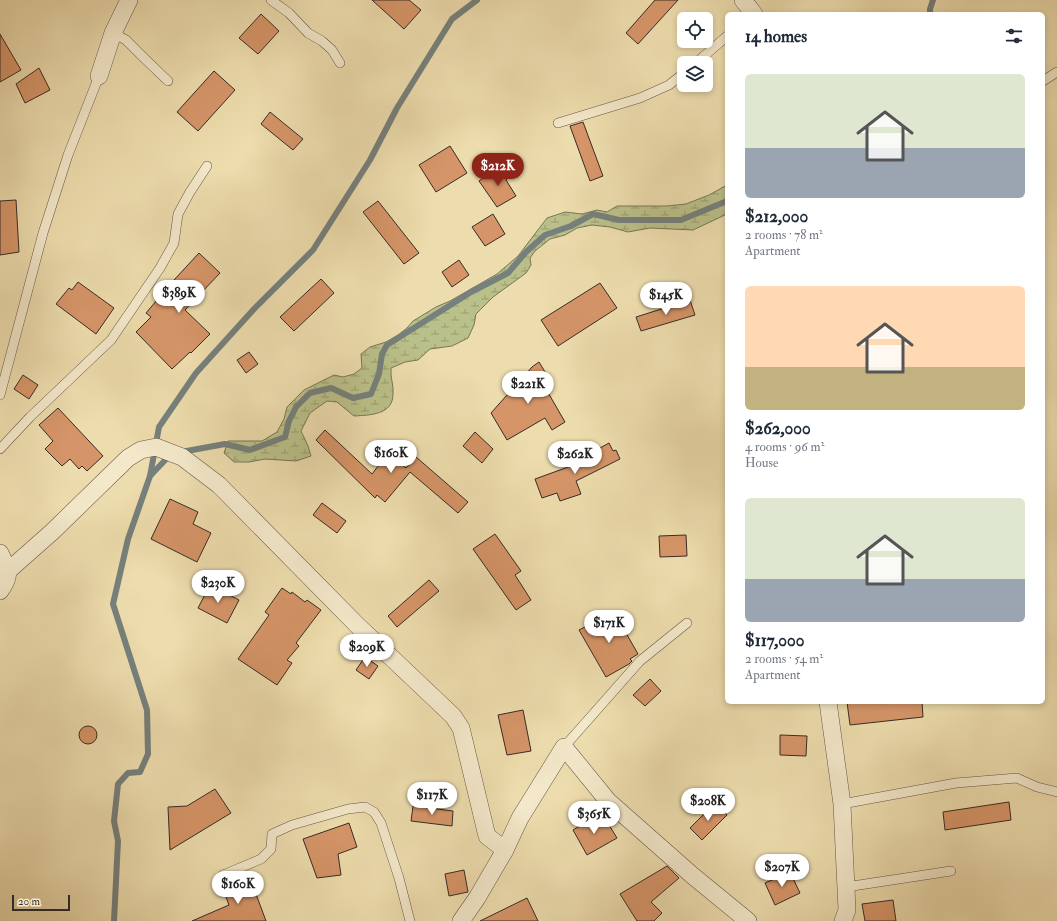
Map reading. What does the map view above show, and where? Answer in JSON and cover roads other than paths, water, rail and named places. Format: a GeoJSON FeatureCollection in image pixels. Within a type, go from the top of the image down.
{"type":"FeatureCollection","features":[{"type":"Feature","properties":{"kind":"street"},"geometry":{"type":"LineString","coordinates":[[99,76],[113,33],[129,0]]}},
{"type":"Feature","properties":{"kind":"street"},"geometry":{"type":"LineString","coordinates":[[8,570],[52,532],[128,458],[141,450],[156,447],[182,457],[219,485],[358,626],[453,716],[461,728],[487,836],[505,850]]}},
{"type":"Feature","properties":{"kind":"street"},"geometry":{"type":"LineString","coordinates":[[0,553],[8,570],[6,583],[0,591]]}},
{"type":"Feature","properties":{"kind":"street"},"geometry":{"type":"LineString","coordinates":[[828,704],[842,804],[847,910],[843,921]]}},
{"type":"Feature","properties":{"kind":"street"},"geometry":{"type":"LineString","coordinates":[[461,921],[478,898],[505,850],[520,818],[564,747],[608,802],[693,876],[748,921]]}},
{"type":"Feature","properties":{"kind":"lane"},"geometry":{"type":"LineString","coordinates":[[271,0],[290,13],[308,33],[322,41],[332,50],[340,63]]}},
{"type":"Feature","properties":{"kind":"lane"},"geometry":{"type":"LineString","coordinates":[[113,33],[126,40],[168,81]]}},
{"type":"Feature","properties":{"kind":"lane"},"geometry":{"type":"LineString","coordinates":[[704,56],[725,38]]}},
{"type":"Feature","properties":{"kind":"lane"},"geometry":{"type":"LineString","coordinates":[[1045,80],[1057,72]]}},
{"type":"Feature","properties":{"kind":"lane"},"geometry":{"type":"LineString","coordinates":[[0,395],[43,233],[68,155],[99,76]]}},
{"type":"Feature","properties":{"kind":"lane"},"geometry":{"type":"LineString","coordinates":[[558,122],[640,98],[669,86],[677,79]]}},
{"type":"Feature","properties":{"kind":"lane"},"geometry":{"type":"LineString","coordinates":[[0,448],[110,340],[160,268],[174,243],[178,214],[207,166]]}},
{"type":"Feature","properties":{"kind":"lane"},"geometry":{"type":"LineString","coordinates":[[564,747],[640,661],[687,623]]}},
{"type":"Feature","properties":{"kind":"lane"},"geometry":{"type":"LineString","coordinates":[[842,804],[956,783],[1017,778],[1037,787],[1057,792]]}},
{"type":"Feature","properties":{"kind":"lane"},"geometry":{"type":"LineString","coordinates":[[223,874],[261,860],[271,850],[272,834],[292,825],[348,809],[365,807],[374,812],[381,823],[399,878],[410,921]]}},
{"type":"Feature","properties":{"kind":"lane"},"geometry":{"type":"LineString","coordinates":[[846,887],[951,871]]}},
{"type":"Feature","properties":{"kind":"waterway"},"geometry":{"type":"LineString","coordinates":[[114,921],[118,841],[114,821],[118,784],[128,773],[140,772],[148,754],[147,710],[113,604],[128,539],[150,476],[159,427],[196,373],[254,309],[313,250],[370,160],[397,108],[452,19],[477,0]]}},
{"type":"Feature","properties":{"kind":"waterway"},"geometry":{"type":"LineString","coordinates":[[930,12],[933,0]]}},
{"type":"Feature","properties":{"kind":"waterway"},"geometry":{"type":"LineString","coordinates":[[181,452],[225,444],[250,450],[285,437],[289,421],[296,407],[310,393],[331,388],[353,398],[371,394],[379,374],[382,354],[387,345],[471,292],[508,273],[526,252],[545,235],[571,226],[593,214],[619,220],[681,220],[725,202]]}},
{"type":"Feature","properties":{"kind":"waterway"},"geometry":{"type":"LineString","coordinates":[[150,476],[170,455]]}}]}
